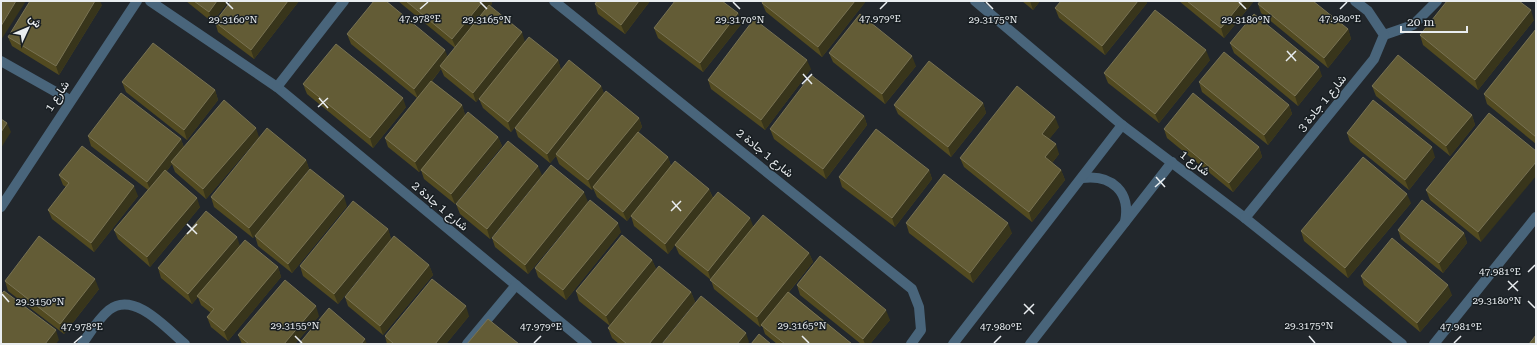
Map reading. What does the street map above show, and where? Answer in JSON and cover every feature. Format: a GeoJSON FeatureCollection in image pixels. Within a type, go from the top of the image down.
{"type":"FeatureCollection","features":[{"type":"Feature","properties":{"kind":"street","name":"شارع 1"},"geometry":{"type":"LineString","coordinates":[[1,207],[70,100],[137,1]]}},
{"type":"Feature","properties":{"kind":"street","name":"شارع 1 جادة 2"},"geometry":{"type":"LineString","coordinates":[[150,1],[278,87],[587,344]]}},
{"type":"Feature","properties":{"kind":"street"},"geometry":{"type":"LineString","coordinates":[[278,87],[344,1]]}},
{"type":"Feature","properties":{"kind":"street","name":"شارع 1 جادة 2"},"geometry":{"type":"LineString","coordinates":[[554,1],[912,289],[919,307],[921,330],[911,344]]}},
{"type":"Feature","properties":{"kind":"street","name":"شارع 1"},"geometry":{"type":"LineString","coordinates":[[975,1],[1122,125],[1245,218],[1402,344]]}},
{"type":"Feature","properties":{"kind":"street"},"geometry":{"type":"LineString","coordinates":[[1355,1],[1368,12],[1384,36],[1413,25],[1437,1]]}},
{"type":"Feature","properties":{"kind":"street","name":"شارع 1 جادة 3"},"geometry":{"type":"LineString","coordinates":[[1245,218],[1374,59],[1384,36]]}},
{"type":"Feature","properties":{"kind":"street"},"geometry":{"type":"LineString","coordinates":[[1,62],[70,100]]}},
{"type":"Feature","properties":{"kind":"street"},"geometry":{"type":"LineString","coordinates":[[953,344],[1122,125]]}},
{"type":"Feature","properties":{"kind":"street"},"geometry":{"type":"LineString","coordinates":[[1030,344],[1172,162]]}},
{"type":"Feature","properties":{"kind":"street"},"geometry":{"type":"LineString","coordinates":[[1082,178],[1103,178],[1113,184],[1120,191],[1125,201],[1127,211],[1125,222]]}},
{"type":"Feature","properties":{"kind":"street"},"geometry":{"type":"LineString","coordinates":[[1434,344],[1536,217]]}},
{"type":"Feature","properties":{"kind":"street"},"geometry":{"type":"LineString","coordinates":[[467,344],[516,285]]}},
{"type":"Feature","properties":{"kind":"street"},"geometry":{"type":"LineString","coordinates":[[82,344],[110,309],[120,305],[130,304],[140,307],[185,344]]}},
{"type":"Feature","properties":{"kind":"building"},"geometry":{"type":"Polygon","coordinates":[[[1,1],[16,1],[1,26],[1,1]]]}},
{"type":"Feature","properties":{"kind":"building"},"geometry":{"type":"Polygon","coordinates":[[[30,1],[95,1],[56,66],[8,37],[30,1]]]}},
{"type":"Feature","properties":{"kind":"building"},"geometry":{"type":"Polygon","coordinates":[[[194,1],[217,1],[209,12],[194,1]]]}},
{"type":"Feature","properties":{"kind":"building"},"geometry":{"type":"Polygon","coordinates":[[[231,1],[288,1],[251,50],[215,22],[231,1]]]}},
{"type":"Feature","properties":{"kind":"building"},"geometry":{"type":"Polygon","coordinates":[[[374,1],[386,1],[445,50],[414,89],[347,34],[374,1]]]}},
{"type":"Feature","properties":{"kind":"building"},"geometry":{"type":"Polygon","coordinates":[[[406,1],[483,1],[452,39],[406,1]]]}},
{"type":"Feature","properties":{"kind":"building"},"geometry":{"type":"Polygon","coordinates":[[[597,1],[639,1],[621,25],[595,4],[597,1]]]}},
{"type":"Feature","properties":{"kind":"building"},"geometry":{"type":"Polygon","coordinates":[[[675,1],[722,1],[738,13],[700,63],[654,28],[675,1]]]}},
{"type":"Feature","properties":{"kind":"building"},"geometry":{"type":"Polygon","coordinates":[[[763,1],[855,1],[818,47],[762,3],[763,1]]]}},
{"type":"Feature","properties":{"kind":"building"},"geometry":{"type":"Polygon","coordinates":[[[1061,1],[1138,1],[1102,46],[1055,8],[1061,1]]]}},
{"type":"Feature","properties":{"kind":"building"},"geometry":{"type":"Polygon","coordinates":[[[1187,1],[1243,1],[1221,28],[1187,1]]]}},
{"type":"Feature","properties":{"kind":"building"},"geometry":{"type":"Polygon","coordinates":[[[1260,1],[1313,1],[1348,29],[1324,58],[1258,4],[1260,1]]]}},
{"type":"Feature","properties":{"kind":"building"},"geometry":{"type":"Polygon","coordinates":[[[1447,1],[1519,1],[1531,10],[1475,80],[1420,35],[1447,1]]]}},
{"type":"Feature","properties":{"kind":"building"},"geometry":{"type":"Polygon","coordinates":[[[489,5],[522,32],[473,93],[440,66],[489,5]]]}},
{"type":"Feature","properties":{"kind":"building"},"geometry":{"type":"Polygon","coordinates":[[[1155,10],[1206,50],[1155,114],[1104,73],[1155,10]]]}},
{"type":"Feature","properties":{"kind":"building"},"geometry":{"type":"Polygon","coordinates":[[[860,14],[912,56],[882,94],[829,53],[860,14]]]}},
{"type":"Feature","properties":{"kind":"building"},"geometry":{"type":"Polygon","coordinates":[[[1254,14],[1319,67],[1295,96],[1230,43],[1254,14]]]}},
{"type":"Feature","properties":{"kind":"building"},"geometry":{"type":"Polygon","coordinates":[[[754,19],[807,60],[761,120],[708,80],[754,19]]]}},
{"type":"Feature","properties":{"kind":"building"},"geometry":{"type":"Polygon","coordinates":[[[1536,29],[1536,137],[1484,94],[1536,29]]]}},
{"type":"Feature","properties":{"kind":"building"},"geometry":{"type":"Polygon","coordinates":[[[529,37],[558,60],[508,122],[479,99],[529,37]]]}},
{"type":"Feature","properties":{"kind":"building"},"geometry":{"type":"Polygon","coordinates":[[[153,43],[215,90],[184,130],[122,82],[153,43]]]}},
{"type":"Feature","properties":{"kind":"building"},"geometry":{"type":"Polygon","coordinates":[[[336,44],[403,98],[370,138],[303,84],[336,44]]]}},
{"type":"Feature","properties":{"kind":"building"},"geometry":{"type":"Polygon","coordinates":[[[1224,52],[1289,105],[1264,135],[1199,82],[1224,52]]]}},
{"type":"Feature","properties":{"kind":"building"},"geometry":{"type":"Polygon","coordinates":[[[1398,55],[1472,115],[1446,146],[1372,86],[1398,55]]]}},
{"type":"Feature","properties":{"kind":"building"},"geometry":{"type":"Polygon","coordinates":[[[569,60],[601,86],[547,154],[515,128],[569,60]]]}},
{"type":"Feature","properties":{"kind":"building"},"geometry":{"type":"Polygon","coordinates":[[[929,61],[983,103],[948,147],[894,105],[929,61]]]}},
{"type":"Feature","properties":{"kind":"building"},"geometry":{"type":"Polygon","coordinates":[[[811,75],[864,116],[823,169],[770,129],[811,75]]]}},
{"type":"Feature","properties":{"kind":"building"},"geometry":{"type":"Polygon","coordinates":[[[431,81],[462,105],[415,162],[385,138],[431,81]]]}},
{"type":"Feature","properties":{"kind":"building"},"geometry":{"type":"Polygon","coordinates":[[[1017,86],[1055,117],[1042,134],[1056,144],[1045,157],[1061,170],[1029,212],[960,158],[1017,86]]]}},
{"type":"Feature","properties":{"kind":"building"},"geometry":{"type":"Polygon","coordinates":[[[606,91],[639,118],[588,180],[556,154],[606,91]]]}},
{"type":"Feature","properties":{"kind":"building"},"geometry":{"type":"Polygon","coordinates":[[[121,93],[181,139],[147,182],[88,136],[121,93]]]}},
{"type":"Feature","properties":{"kind":"building"},"geometry":{"type":"Polygon","coordinates":[[[1193,93],[1259,147],[1229,183],[1164,129],[1193,93]]]}},
{"type":"Feature","properties":{"kind":"building"},"geometry":{"type":"Polygon","coordinates":[[[224,100],[256,128],[203,189],[171,162],[224,100]]]}},
{"type":"Feature","properties":{"kind":"building"},"geometry":{"type":"Polygon","coordinates":[[[1373,100],[1432,147],[1405,180],[1347,133],[1373,100]]]}},
{"type":"Feature","properties":{"kind":"building"},"geometry":{"type":"Polygon","coordinates":[[[468,112],[498,137],[451,194],[421,170],[468,112]]]}},
{"type":"Feature","properties":{"kind":"building"},"geometry":{"type":"Polygon","coordinates":[[[1489,113],[1536,151],[1536,162],[1478,232],[1426,190],[1489,113]]]}},
{"type":"Feature","properties":{"kind":"building"},"geometry":{"type":"Polygon","coordinates":[[[1,119],[7,123],[1,132],[1,119]]]}},
{"type":"Feature","properties":{"kind":"building"},"geometry":{"type":"Polygon","coordinates":[[[267,128],[306,160],[249,228],[211,197],[267,128]]]}},
{"type":"Feature","properties":{"kind":"building"},"geometry":{"type":"Polygon","coordinates":[[[876,129],[929,170],[892,218],[839,177],[876,129]]]}},
{"type":"Feature","properties":{"kind":"building"},"geometry":{"type":"Polygon","coordinates":[[[638,132],[668,157],[623,212],[593,187],[638,132]]]}},
{"type":"Feature","properties":{"kind":"building"},"geometry":{"type":"Polygon","coordinates":[[[508,141],[538,166],[487,229],[456,204],[508,141]]]}},
{"type":"Feature","properties":{"kind":"building"},"geometry":{"type":"Polygon","coordinates":[[[82,146],[134,186],[91,243],[48,210],[69,183],[59,175],[82,146]]]}},
{"type":"Feature","properties":{"kind":"building"},"geometry":{"type":"Polygon","coordinates":[[[1363,157],[1407,194],[1345,268],[1301,231],[1363,157]]]}},
{"type":"Feature","properties":{"kind":"building"},"geometry":{"type":"Polygon","coordinates":[[[675,161],[709,189],[665,244],[631,216],[675,161]]]}},
{"type":"Feature","properties":{"kind":"building"},"geometry":{"type":"Polygon","coordinates":[[[551,165],[584,192],[525,265],[492,238],[551,165]]]}},
{"type":"Feature","properties":{"kind":"building"},"geometry":{"type":"Polygon","coordinates":[[[310,169],[344,196],[288,264],[255,236],[310,169]]]}},
{"type":"Feature","properties":{"kind":"building"},"geometry":{"type":"Polygon","coordinates":[[[165,170],[197,198],[147,257],[114,230],[165,170]]]}},
{"type":"Feature","properties":{"kind":"building"},"geometry":{"type":"Polygon","coordinates":[[[944,174],[1008,223],[970,273],[906,223],[944,174]]]}},
{"type":"Feature","properties":{"kind":"building"},"geometry":{"type":"Polygon","coordinates":[[[718,192],[750,218],[708,271],[675,245],[718,192]]]}},
{"type":"Feature","properties":{"kind":"building"},"geometry":{"type":"Polygon","coordinates":[[[590,200],[618,223],[563,290],[535,268],[590,200]]]}},
{"type":"Feature","properties":{"kind":"building"},"geometry":{"type":"Polygon","coordinates":[[[1422,200],[1464,233],[1439,263],[1398,230],[1422,200]]]}},
{"type":"Feature","properties":{"kind":"building"},"geometry":{"type":"Polygon","coordinates":[[[353,201],[388,229],[334,294],[300,266],[353,201]]]}},
{"type":"Feature","properties":{"kind":"building"},"geometry":{"type":"Polygon","coordinates":[[[206,211],[237,237],[188,294],[158,268],[206,211]]]}},
{"type":"Feature","properties":{"kind":"building"},"geometry":{"type":"Polygon","coordinates":[[[763,215],[809,253],[757,317],[710,280],[763,215]]]}},
{"type":"Feature","properties":{"kind":"building"},"geometry":{"type":"Polygon","coordinates":[[[622,235],[652,260],[606,316],[576,291],[622,235]]]}},
{"type":"Feature","properties":{"kind":"building"},"geometry":{"type":"Polygon","coordinates":[[[39,236],[95,279],[60,324],[5,281],[39,236]]]}},
{"type":"Feature","properties":{"kind":"building"},"geometry":{"type":"Polygon","coordinates":[[[394,236],[429,265],[380,326],[345,297],[394,236]]]}},
{"type":"Feature","properties":{"kind":"building"},"geometry":{"type":"Polygon","coordinates":[[[1392,238],[1448,285],[1417,323],[1361,276],[1392,238]]]}},
{"type":"Feature","properties":{"kind":"building"},"geometry":{"type":"Polygon","coordinates":[[[245,240],[278,267],[224,331],[207,317],[214,309],[197,296],[245,240]]]}},
{"type":"Feature","properties":{"kind":"building"},"geometry":{"type":"Polygon","coordinates":[[[820,256],[886,310],[863,339],[797,285],[820,256]]]}},
{"type":"Feature","properties":{"kind":"building"},"geometry":{"type":"Polygon","coordinates":[[[659,266],[691,292],[649,344],[627,344],[608,328],[659,266]]]}},
{"type":"Feature","properties":{"kind":"building"},"geometry":{"type":"Polygon","coordinates":[[[432,279],[466,306],[435,344],[394,344],[385,336],[432,279]]]}},
{"type":"Feature","properties":{"kind":"building"},"geometry":{"type":"Polygon","coordinates":[[[285,280],[316,306],[284,344],[249,344],[238,335],[285,280]]]}},
{"type":"Feature","properties":{"kind":"building"},"geometry":{"type":"Polygon","coordinates":[[[4,291],[56,330],[45,344],[1,344],[1,294],[4,291]]]}},
{"type":"Feature","properties":{"kind":"building"},"geometry":{"type":"Polygon","coordinates":[[[788,292],[852,344],[785,344],[761,325],[788,292]]]}},
{"type":"Feature","properties":{"kind":"building"},"geometry":{"type":"Polygon","coordinates":[[[701,296],[746,333],[737,344],[662,344],[701,296]]]}},
{"type":"Feature","properties":{"kind":"building"},"geometry":{"type":"Polygon","coordinates":[[[329,308],[365,339],[361,344],[299,344],[329,308]]]}},
{"type":"Feature","properties":{"kind":"building"},"geometry":{"type":"Polygon","coordinates":[[[488,319],[519,344],[467,344],[488,319]]]}},
{"type":"Feature","properties":{"kind":"building"},"geometry":{"type":"Polygon","coordinates":[[[759,334],[771,344],[751,344],[759,334]]]}},
{"type":"Feature","properties":{"kind":"building"},"geometry":{"type":"Polygon","coordinates":[[[1536,335],[1536,344],[1529,344],[1536,335]]]}}]}
